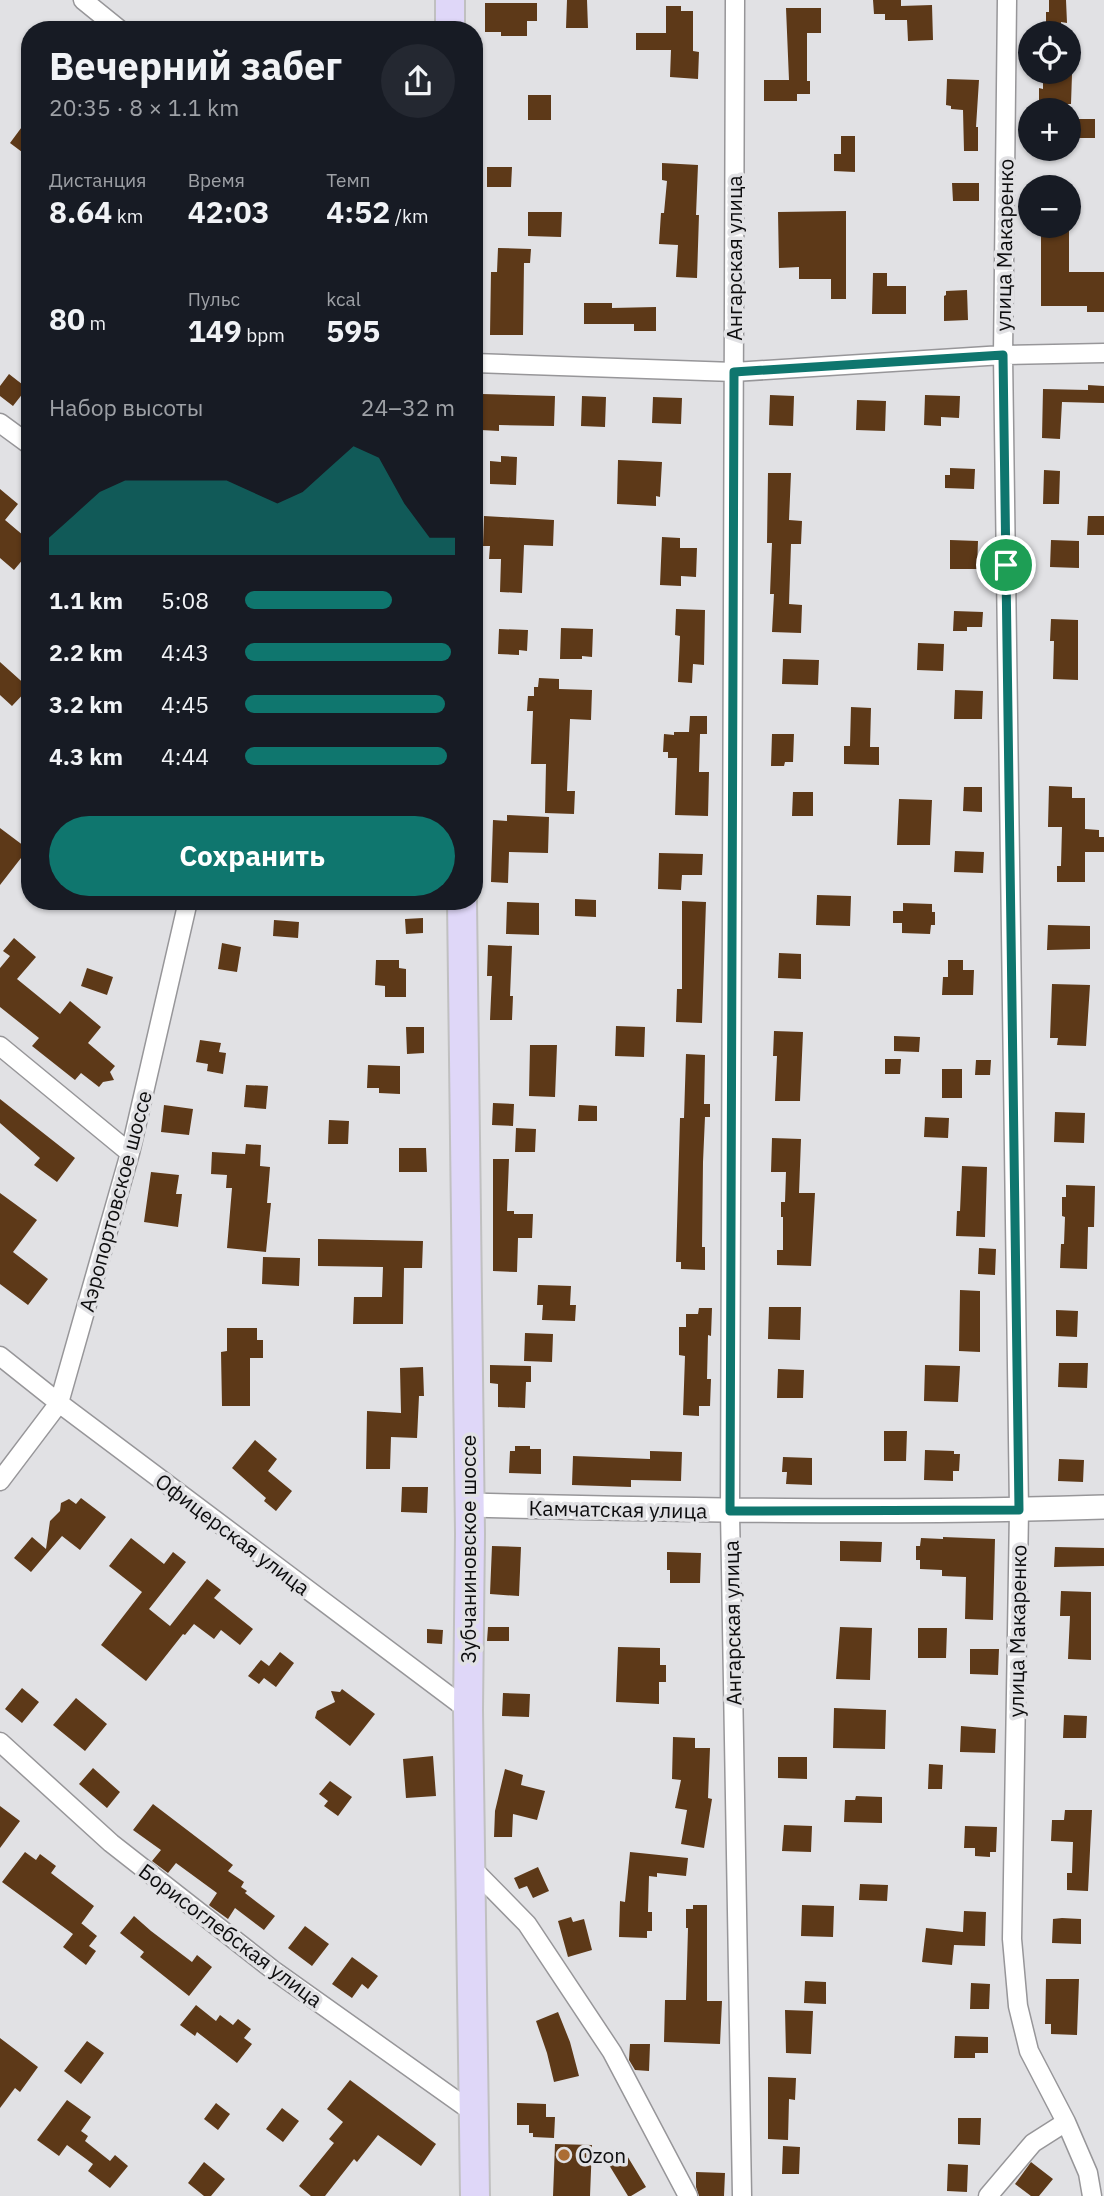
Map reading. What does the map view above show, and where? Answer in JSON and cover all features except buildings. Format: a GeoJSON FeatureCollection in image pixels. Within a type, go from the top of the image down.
{"type":"FeatureCollection","features":[{"type":"Feature","properties":{"kind":"main road"},"geometry":{"type":"LineString","coordinates":[[450,0],[450,21]]}},
{"type":"Feature","properties":{"kind":"main road","name":"Зубчаниновское шоссе"},"geometry":{"type":"LineString","coordinates":[[462,910],[469,1505],[468,1710],[475,2196]]}},
{"type":"Feature","properties":{"kind":"street"},"geometry":{"type":"LineString","coordinates":[[83,0],[109,21]]}},
{"type":"Feature","properties":{"kind":"street","name":"Ангарская улица"},"geometry":{"type":"LineString","coordinates":[[735,0],[730,1511],[742,2196]]}},
{"type":"Feature","properties":{"kind":"street","name":"улица Макаренко"},"geometry":{"type":"LineString","coordinates":[[1007,0],[1003,355],[1019,1510],[1012,1939],[1018,2006],[1029,2051],[1066,2122],[1088,2173],[1092,2196]]}},
{"type":"Feature","properties":{"kind":"street"},"geometry":{"type":"LineString","coordinates":[[483,363],[734,372],[1003,355],[1104,353]]}},
{"type":"Feature","properties":{"kind":"street"},"geometry":{"type":"LineString","coordinates":[[0,423],[21,438]]}},
{"type":"Feature","properties":{"kind":"street","name":"Аэропортовское шоссе"},"geometry":{"type":"LineString","coordinates":[[0,1482],[59,1403],[130,1153],[186,910]]}},
{"type":"Feature","properties":{"kind":"street"},"geometry":{"type":"LineString","coordinates":[[0,1046],[130,1153]]}},
{"type":"Feature","properties":{"kind":"street","name":"Офицерская улица"},"geometry":{"type":"LineString","coordinates":[[0,1356],[468,1710]]}},
{"type":"Feature","properties":{"kind":"street","name":"Камчатская улица"},"geometry":{"type":"LineString","coordinates":[[469,1505],[730,1511],[1104,1507]]}},
{"type":"Feature","properties":{"kind":"street","name":"Борисоглебская улица"},"geometry":{"type":"LineString","coordinates":[[0,1742],[111,1843],[273,1970],[474,2113]]}},
{"type":"Feature","properties":{"kind":"street"},"geometry":{"type":"LineString","coordinates":[[470,1866],[527,1924],[604,2040],[688,2196]]}},
{"type":"Feature","properties":{"kind":"street"},"geometry":{"type":"LineString","coordinates":[[988,2196],[1033,2143],[1066,2122]]}},
{"type":"Feature","properties":{"kind":"place","name":"Ozon"},"geometry":{"type":"Point","coordinates":[564,2155]}},
{"type":"Feature","properties":{"kind":"route"},"geometry":{"type":"LineString","coordinates":[[1003,355],[1006,565],[1019,1510],[730,1511],[734,372],[1003,355]]}}]}
